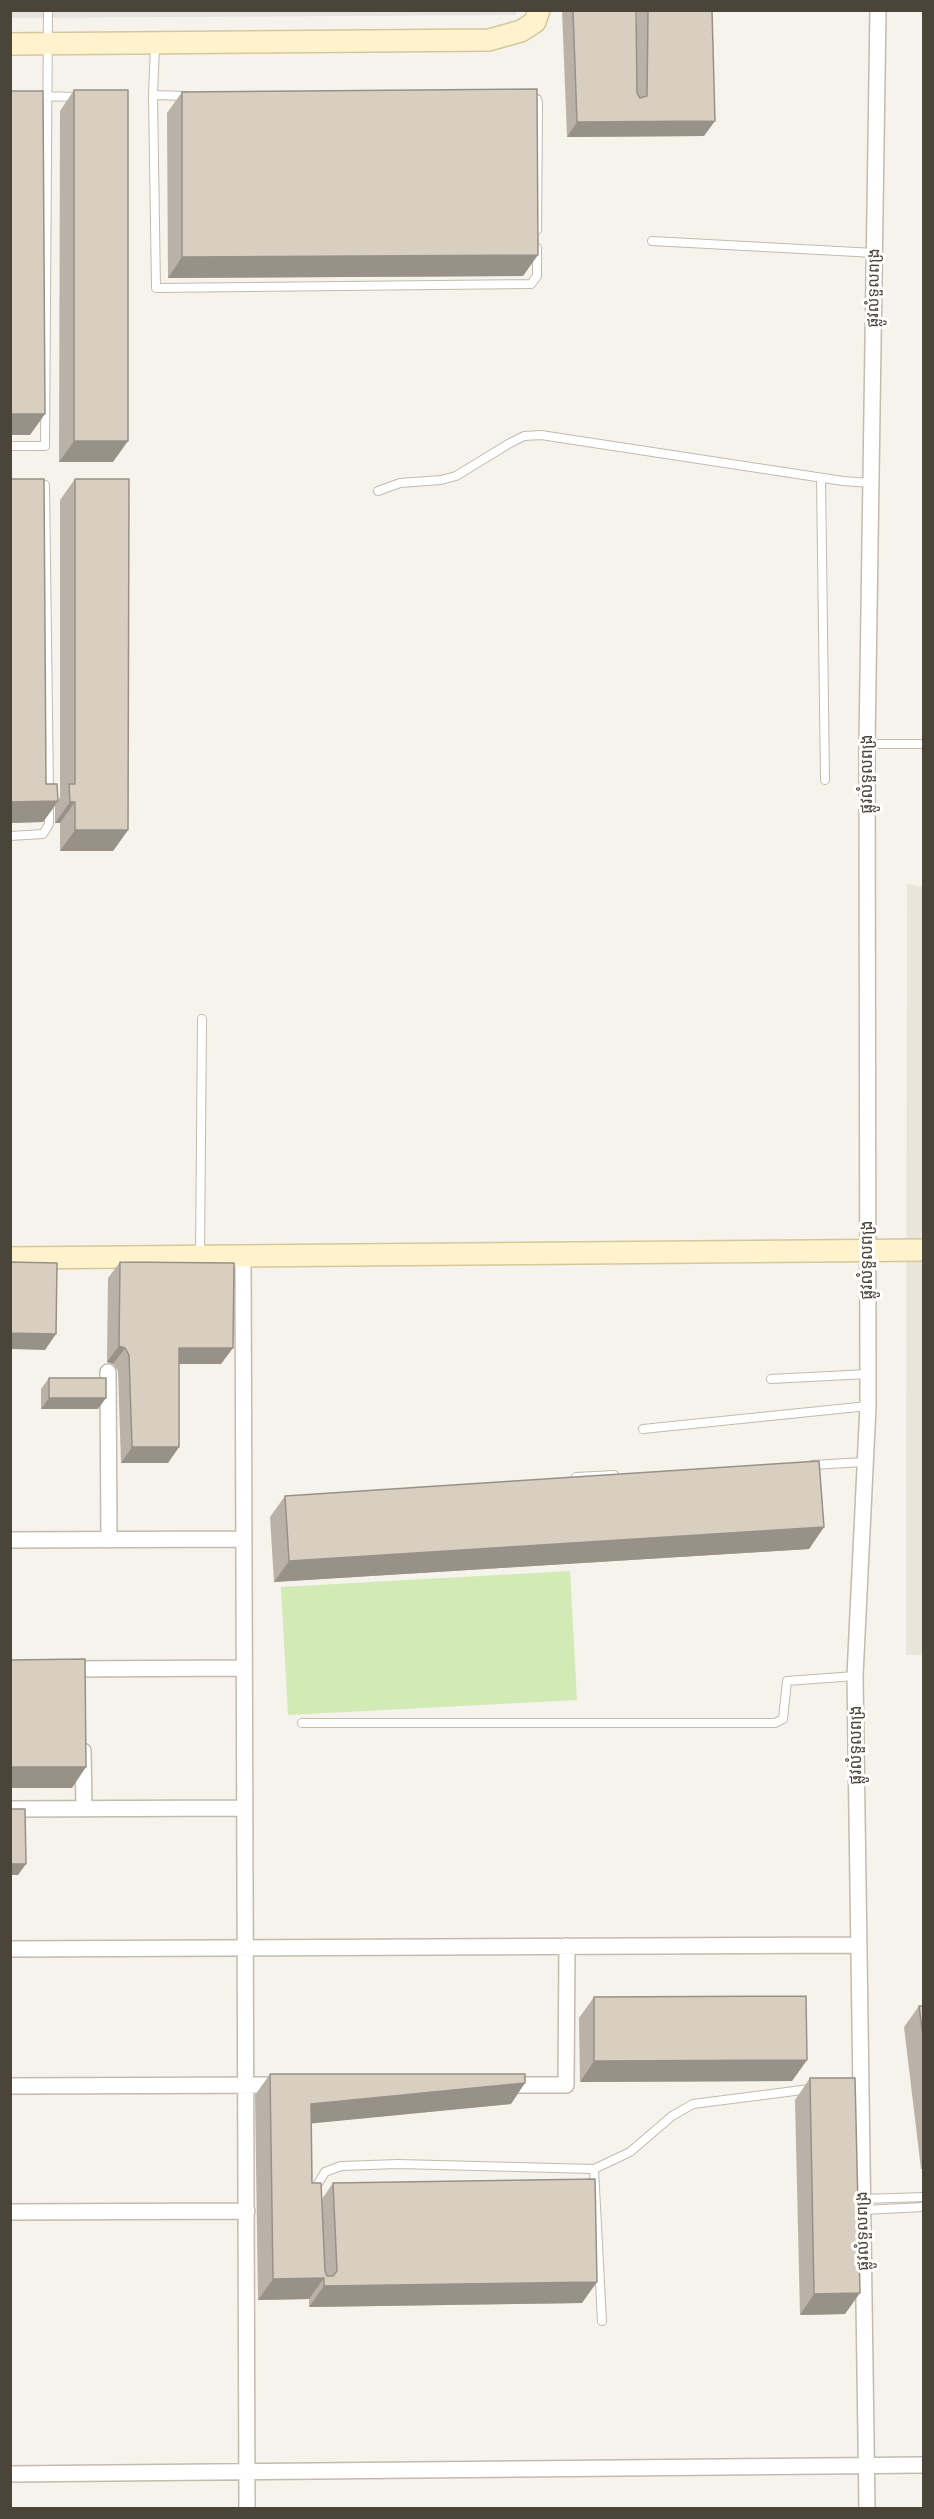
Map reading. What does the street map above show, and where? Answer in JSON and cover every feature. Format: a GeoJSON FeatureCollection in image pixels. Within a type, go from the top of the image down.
{"type":"FeatureCollection","features":[{"type":"Feature","properties":{"kind":"street"},"geometry":{"type":"LineString","coordinates":[[10,44],[489,40],[520,32],[535,22],[539,10]]}},
{"type":"Feature","properties":{"kind":"street","name":"ផ្លូវលំទួលពង្រ"},"geometry":{"type":"LineString","coordinates":[[867,2508],[863,2204],[854,2083],[857,1945],[855,1676],[868,1406],[867,744],[878,10]]}},
{"type":"Feature","properties":{"kind":"street"},"geometry":{"type":"LineString","coordinates":[[10,1258],[867,1248],[924,1250]]}},
{"type":"Feature","properties":{"kind":"street"},"geometry":{"type":"LineString","coordinates":[[243,1255],[249,2471],[247,2508]]}},
{"type":"Feature","properties":{"kind":"street"},"geometry":{"type":"LineString","coordinates":[[108,1372],[109,1540]]}},
{"type":"Feature","properties":{"kind":"street"},"geometry":{"type":"LineString","coordinates":[[10,1540],[243,1539]]}},
{"type":"Feature","properties":{"kind":"street"},"geometry":{"type":"LineString","coordinates":[[46,1669],[82,1675],[244,1668]]}},
{"type":"Feature","properties":{"kind":"street"},"geometry":{"type":"LineString","coordinates":[[83,1739],[84,1808]]}},
{"type":"Feature","properties":{"kind":"street"},"geometry":{"type":"LineString","coordinates":[[10,1809],[245,1808]]}},
{"type":"Feature","properties":{"kind":"street"},"geometry":{"type":"LineString","coordinates":[[10,1949],[857,1945]]}},
{"type":"Feature","properties":{"kind":"street"},"geometry":{"type":"LineString","coordinates":[[495,2085],[566,2085],[567,1946]]}},
{"type":"Feature","properties":{"kind":"street"},"geometry":{"type":"LineString","coordinates":[[10,2086],[294,2085]]}},
{"type":"Feature","properties":{"kind":"street"},"geometry":{"type":"LineString","coordinates":[[10,2212],[247,2211]]}},
{"type":"Feature","properties":{"kind":"street"},"geometry":{"type":"LineString","coordinates":[[10,2474],[924,2465]]}},
{"type":"Feature","properties":{"kind":"lane"},"geometry":{"type":"LineString","coordinates":[[10,446],[45,446],[48,10]]}},
{"type":"Feature","properties":{"kind":"lane"},"geometry":{"type":"LineString","coordinates":[[155,42],[154,285],[159,289],[531,284],[537,276],[538,103],[533,98],[521,98]]}},
{"type":"Feature","properties":{"kind":"lane"},"geometry":{"type":"LineString","coordinates":[[153,95],[201,96]]}},
{"type":"Feature","properties":{"kind":"lane"},"geometry":{"type":"LineString","coordinates":[[29,96],[92,97]]}},
{"type":"Feature","properties":{"kind":"lane"},"geometry":{"type":"LineString","coordinates":[[652,241],[875,253]]}},
{"type":"Feature","properties":{"kind":"lane"},"geometry":{"type":"LineString","coordinates":[[378,491],[400,483],[441,480],[456,476],[524,436],[541,435],[821,478],[871,483]]}},
{"type":"Feature","properties":{"kind":"lane"},"geometry":{"type":"LineString","coordinates":[[821,478],[825,780]]}},
{"type":"Feature","properties":{"kind":"lane"},"geometry":{"type":"LineString","coordinates":[[10,836],[43,834],[49,824],[45,485],[22,485]]}},
{"type":"Feature","properties":{"kind":"lane"},"geometry":{"type":"LineString","coordinates":[[867,744],[924,744]]}},
{"type":"Feature","properties":{"kind":"lane"},"geometry":{"type":"LineString","coordinates":[[200,1255],[202,1019]]}},
{"type":"Feature","properties":{"kind":"lane"},"geometry":{"type":"LineString","coordinates":[[771,1379],[868,1374]]}},
{"type":"Feature","properties":{"kind":"lane"},"geometry":{"type":"LineString","coordinates":[[643,1429],[868,1406]]}},
{"type":"Feature","properties":{"kind":"lane"},"geometry":{"type":"LineString","coordinates":[[807,1465],[864,1462]]}},
{"type":"Feature","properties":{"kind":"lane"},"geometry":{"type":"LineString","coordinates":[[576,1477],[622,1474]]}},
{"type":"Feature","properties":{"kind":"lane"},"geometry":{"type":"LineString","coordinates":[[302,1723],[775,1723],[783,1719],[787,1681],[855,1676]]}},
{"type":"Feature","properties":{"kind":"lane"},"geometry":{"type":"LineString","coordinates":[[312,2204],[312,2193],[318,2180],[326,2172],[341,2166],[398,2164],[594,2169],[630,2152],[672,2116],[693,2104],[816,2088]]}},
{"type":"Feature","properties":{"kind":"lane"},"geometry":{"type":"LineString","coordinates":[[594,2169],[602,2321]]}},
{"type":"Feature","properties":{"kind":"lane"},"geometry":{"type":"LineString","coordinates":[[863,2204],[924,2197]]}},
{"type":"Feature","properties":{"kind":"lane"},"geometry":{"type":"LineString","coordinates":[[863,2204],[924,2207]]}},
{"type":"Feature","properties":{"kind":"shaded area"},"geometry":{"type":"Polygon","coordinates":[[[516,10],[516,15],[11,18],[10,11],[516,10]]]}},
{"type":"Feature","properties":{"kind":"shaded area"},"geometry":{"type":"Polygon","coordinates":[[[907,884],[924,887],[924,1655],[906,1655],[907,884]]]}},
{"type":"Feature","properties":{"kind":"green space"},"geometry":{"type":"Polygon","coordinates":[[[570,1571],[577,1700],[288,1715],[281,1587],[570,1571]]]}},
{"type":"Feature","properties":{"kind":"building"},"geometry":{"type":"Polygon","coordinates":[[[573,10],[636,10],[637,93],[640,98],[647,96],[648,10],[712,10],[715,121],[577,122],[573,10]]]}},
{"type":"Feature","properties":{"kind":"building"},"geometry":{"type":"Polygon","coordinates":[[[537,89],[538,255],[182,257],[182,92],[537,89]]]}},
{"type":"Feature","properties":{"kind":"building"},"geometry":{"type":"Polygon","coordinates":[[[74,90],[128,90],[128,441],[74,441],[74,90]]]}},
{"type":"Feature","properties":{"kind":"building"},"geometry":{"type":"Polygon","coordinates":[[[10,91],[43,91],[45,414],[10,414],[10,91]]]}},
{"type":"Feature","properties":{"kind":"building"},"geometry":{"type":"Polygon","coordinates":[[[10,479],[44,479],[46,784],[57,784],[58,801],[10,802],[10,479]]]}},
{"type":"Feature","properties":{"kind":"building"},"geometry":{"type":"Polygon","coordinates":[[[75,479],[129,479],[128,830],[75,830],[75,802],[70,802],[69,784],[75,784],[75,479]]]}},
{"type":"Feature","properties":{"kind":"building"},"geometry":{"type":"Polygon","coordinates":[[[10,1262],[57,1263],[56,1334],[10,1333],[10,1262]]]}},
{"type":"Feature","properties":{"kind":"building"},"geometry":{"type":"Polygon","coordinates":[[[120,1262],[234,1263],[233,1348],[179,1348],[179,1447],[132,1447],[129,1355],[125,1348],[119,1346],[120,1262]]]}},
{"type":"Feature","properties":{"kind":"building"},"geometry":{"type":"Polygon","coordinates":[[[49,1378],[106,1378],[106,1398],[49,1398],[49,1378]]]}},
{"type":"Feature","properties":{"kind":"building"},"geometry":{"type":"Polygon","coordinates":[[[819,1461],[824,1527],[289,1561],[285,1496],[819,1461]]]}},
{"type":"Feature","properties":{"kind":"building"},"geometry":{"type":"Polygon","coordinates":[[[85,1659],[86,1767],[10,1767],[10,1660],[85,1659]]]}},
{"type":"Feature","properties":{"kind":"building"},"geometry":{"type":"Polygon","coordinates":[[[10,1809],[25,1809],[26,1864],[10,1864],[10,1809]]]}},
{"type":"Feature","properties":{"kind":"building"},"geometry":{"type":"Polygon","coordinates":[[[806,1996],[807,2060],[594,2061],[594,1997],[806,1996]]]}},
{"type":"Feature","properties":{"kind":"building"},"geometry":{"type":"Polygon","coordinates":[[[919,2006],[924,2006],[924,2044],[919,2006]]]}},
{"type":"Feature","properties":{"kind":"building"},"geometry":{"type":"Polygon","coordinates":[[[270,2074],[525,2074],[525,2083],[311,2104],[312,2183],[321,2183],[327,2276],[333,2276],[337,2271],[333,2183],[595,2179],[597,2282],[324,2286],[324,2278],[273,2279],[270,2074]]]}},
{"type":"Feature","properties":{"kind":"building"},"geometry":{"type":"Polygon","coordinates":[[[810,2078],[855,2078],[860,2293],[814,2294],[810,2078]]]}}]}
